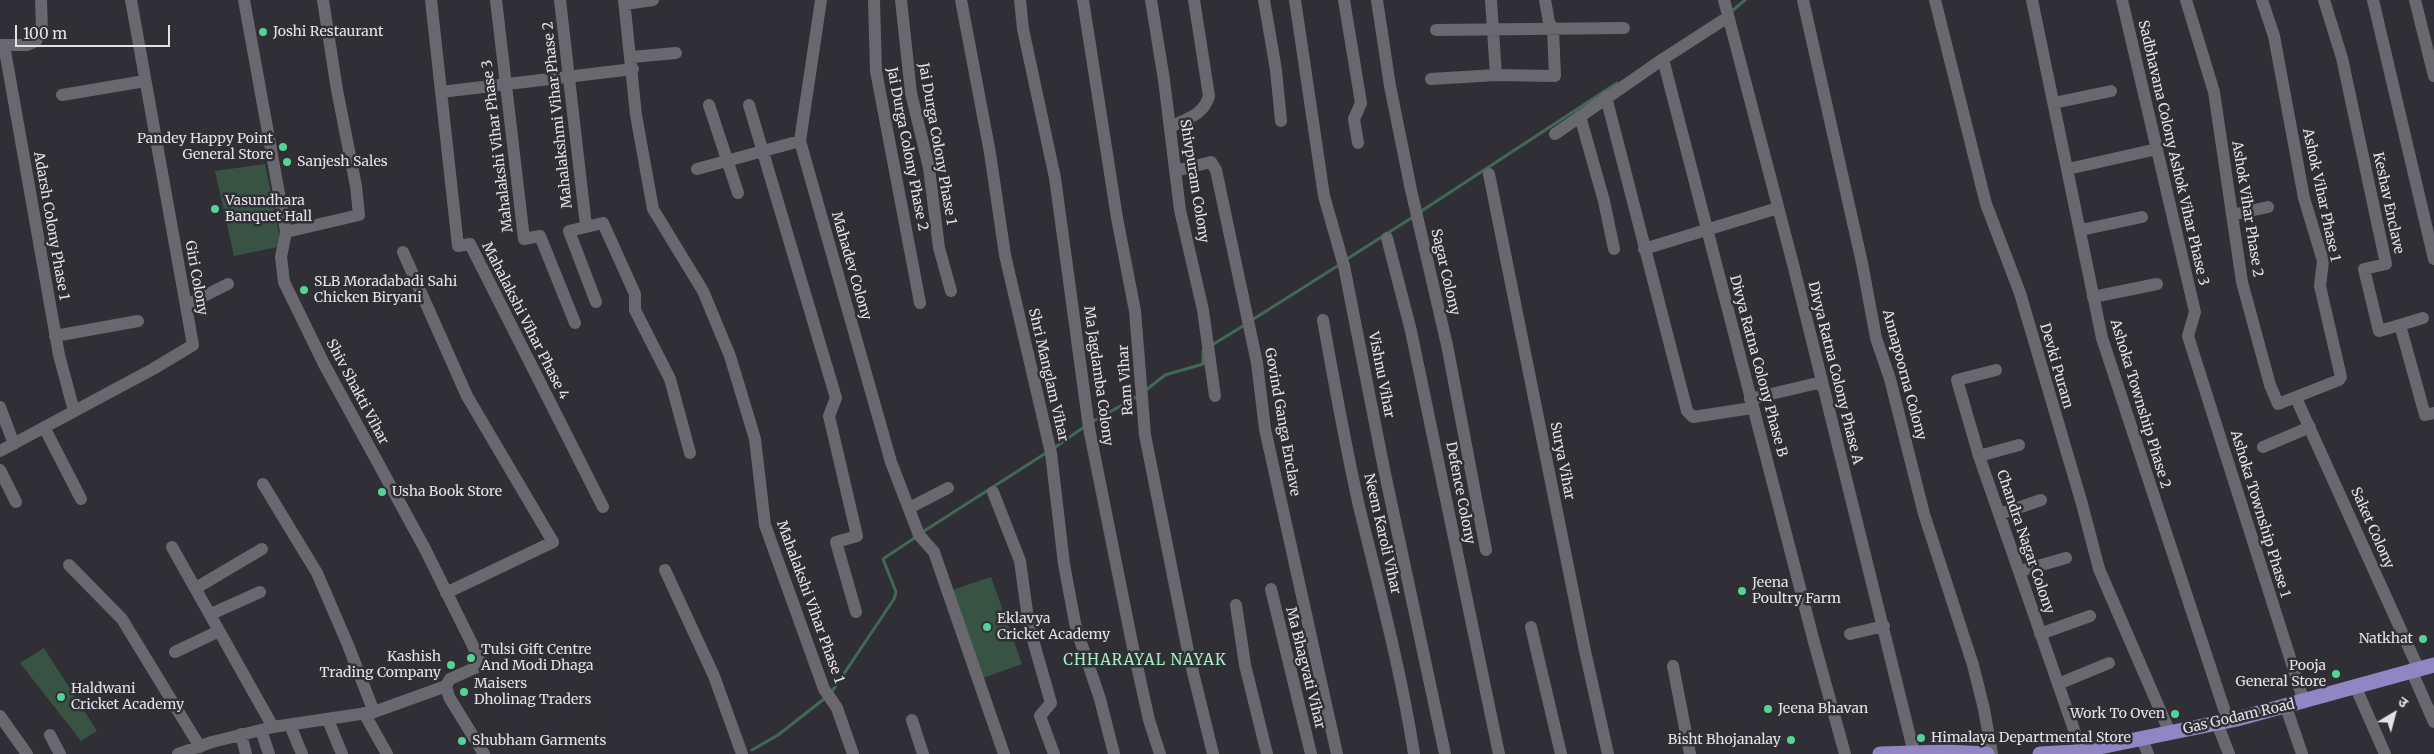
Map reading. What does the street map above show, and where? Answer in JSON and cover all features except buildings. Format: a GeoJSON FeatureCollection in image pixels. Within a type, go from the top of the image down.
{"type":"FeatureCollection","features":[{"type":"Feature","properties":{"kind":"main road","name":"Gas Godam Road"},"geometry":{"type":"LineString","coordinates":[[2040,754],[2071,752],[2222,722],[2286,707],[2434,665]]}},
{"type":"Feature","properties":{"kind":"main road"},"geometry":{"type":"LineString","coordinates":[[1880,754],[1986,754]]}},
{"type":"Feature","properties":{"kind":"street"},"geometry":{"type":"LineString","coordinates":[[2,45],[27,44],[36,41],[42,30],[41,0]]}},
{"type":"Feature","properties":{"kind":"street","name":"Giri Colony"},"geometry":{"type":"LineString","coordinates":[[0,451],[193,345],[132,0]]}},
{"type":"Feature","properties":{"kind":"street","name":"Shiv Shakti Vihar"},"geometry":{"type":"LineString","coordinates":[[244,0],[286,232],[282,257],[284,282],[324,364],[425,549],[480,660],[477,667],[450,679],[446,686]]}},
{"type":"Feature","properties":{"kind":"street"},"geometry":{"type":"LineString","coordinates":[[286,232],[358,215],[356,186],[337,90],[323,0]]}},
{"type":"Feature","properties":{"kind":"street","name":"Mahalakshi Vihar Phase 4"},"geometry":{"type":"LineString","coordinates":[[431,0],[458,246],[470,244],[603,507]]}},
{"type":"Feature","properties":{"kind":"street","name":"Mahalakshi Vihar Phase 3"},"geometry":{"type":"LineString","coordinates":[[496,0],[524,239],[540,236],[575,323]]}},
{"type":"Feature","properties":{"kind":"street","name":"Mahalakshmi Vihar Phase 2"},"geometry":{"type":"LineString","coordinates":[[560,0],[586,226]]}},
{"type":"Feature","properties":{"kind":"street"},"geometry":{"type":"LineString","coordinates":[[625,2],[653,0]]}},
{"type":"Feature","properties":{"kind":"street","name":"Mahadev Colony"},"geometry":{"type":"LineString","coordinates":[[821,0],[800,141],[891,462],[919,534],[934,552],[1004,754]]}},
{"type":"Feature","properties":{"kind":"street","name":"Jai Durga Colony Phase 2"},"geometry":{"type":"LineString","coordinates":[[874,0],[876,72],[920,303]]}},
{"type":"Feature","properties":{"kind":"street","name":"Jai Durga Colony Phase 1"},"geometry":{"type":"LineString","coordinates":[[901,0],[911,94],[929,168],[940,248],[952,291]]}},
{"type":"Feature","properties":{"kind":"street","name":"Shri Manglam Vihar"},"geometry":{"type":"LineString","coordinates":[[961,0],[990,153],[1005,255],[1051,453],[1064,564],[1076,628],[1100,699],[1114,754]]}},
{"type":"Feature","properties":{"kind":"street","name":"Ma Jagdamba Colony"},"geometry":{"type":"LineString","coordinates":[[1020,0],[1023,29],[1055,178],[1089,428],[1132,643],[1149,720],[1160,754]]}},
{"type":"Feature","properties":{"kind":"street","name":"Ram Vihar"},"geometry":{"type":"LineString","coordinates":[[1083,0],[1117,218],[1135,312],[1145,435],[1188,656],[1213,754]]}},
{"type":"Feature","properties":{"kind":"street","name":"Shivpuram Colony"},"geometry":{"type":"LineString","coordinates":[[1151,0],[1180,210],[1202,310],[1215,396]]}},
{"type":"Feature","properties":{"kind":"street"},"geometry":{"type":"LineString","coordinates":[[1170,127],[1200,112],[1205,107],[1209,96],[1194,0]]}},
{"type":"Feature","properties":{"kind":"street"},"geometry":{"type":"LineString","coordinates":[[1264,0],[1276,70],[1281,120]]}},
{"type":"Feature","properties":{"kind":"street","name":"Vishnu Vihar"},"geometry":{"type":"LineString","coordinates":[[1295,0],[1324,196],[1344,266],[1384,469],[1445,754]]}},
{"type":"Feature","properties":{"kind":"street"},"geometry":{"type":"LineString","coordinates":[[1344,0],[1361,103],[1354,119],[1358,143]]}},
{"type":"Feature","properties":{"kind":"street","name":"Sagar Colony"},"geometry":{"type":"LineString","coordinates":[[1377,0],[1390,86],[1411,190],[1447,345],[1486,550]]}},
{"type":"Feature","properties":{"kind":"street"},"geometry":{"type":"LineString","coordinates":[[1491,0],[1495,29],[1496,75]]}},
{"type":"Feature","properties":{"kind":"street"},"geometry":{"type":"LineString","coordinates":[[1431,79],[1496,75],[1555,76],[1553,29],[1549,22],[1545,0]]}},
{"type":"Feature","properties":{"kind":"street","name":"Divya Ratna Colony Phase A"},"geometry":{"type":"LineString","coordinates":[[1724,0],[1884,626],[1914,753]]}},
{"type":"Feature","properties":{"kind":"street","name":"Annapoorna Colony"},"geometry":{"type":"LineString","coordinates":[[1803,0],[1862,263],[1876,338],[1890,379],[1924,514],[1973,665],[1984,709],[1992,754]]}},
{"type":"Feature","properties":{"kind":"street","name":"Devki Puram"},"geometry":{"type":"LineString","coordinates":[[1935,0],[1986,204],[2020,293],[2082,504],[2099,569],[2170,733]]}},
{"type":"Feature","properties":{"kind":"street","name":"Ashoka Township Phase 2"},"geometry":{"type":"LineString","coordinates":[[2032,0],[2102,338],[2222,722],[2230,754]]}},
{"type":"Feature","properties":{"kind":"street","name":"Sadbhavana Colony Ashok Vihar Phase 3"},"geometry":{"type":"LineString","coordinates":[[2122,0],[2195,312],[2188,336]]}},
{"type":"Feature","properties":{"kind":"street","name":"Ashok Vihar Phase 2"},"geometry":{"type":"LineString","coordinates":[[2186,0],[2214,92],[2242,282],[2270,385],[2278,404],[2296,398]]}},
{"type":"Feature","properties":{"kind":"street","name":"Ashok Vihar Phase 1"},"geometry":{"type":"LineString","coordinates":[[2262,0],[2274,36],[2304,198],[2323,261],[2320,286],[2340,377],[2339,380],[2296,398]]}},
{"type":"Feature","properties":{"kind":"street","name":"Keshav Enclave"},"geometry":{"type":"LineString","coordinates":[[2324,0],[2342,58],[2386,264],[2364,269],[2379,331],[2400,325]]}},
{"type":"Feature","properties":{"kind":"street"},"geometry":{"type":"LineString","coordinates":[[2373,0],[2433,255]]}},
{"type":"Feature","properties":{"kind":"street"},"geometry":{"type":"LineString","coordinates":[[2415,0],[2434,76]]}},
{"type":"Feature","properties":{"kind":"street","name":"Mahalakshi Vihar Phase 1"},"geometry":{"type":"LineString","coordinates":[[625,2],[636,114],[653,209],[703,291],[730,356],[756,439],[766,524],[824,689],[836,708],[852,754]]}},
{"type":"Feature","properties":{"kind":"street"},"geometry":{"type":"LineString","coordinates":[[1554,134],[1606,97],[1728,17]]}},
{"type":"Feature","properties":{"kind":"street"},"geometry":{"type":"LineString","coordinates":[[1436,30],[1624,28]]}},
{"type":"Feature","properties":{"kind":"street","name":"Adarsh Colony Phase 1"},"geometry":{"type":"LineString","coordinates":[[2,45],[55,336],[74,411]]}},
{"type":"Feature","properties":{"kind":"street"},"geometry":{"type":"LineString","coordinates":[[441,92],[568,76],[676,53]]}},
{"type":"Feature","properties":{"kind":"street","name":"Divya Ratna Colony Phase B"},"geometry":{"type":"LineString","coordinates":[[1663,59],[1751,403],[1845,754]]}},
{"type":"Feature","properties":{"kind":"street"},"geometry":{"type":"LineString","coordinates":[[62,95],[145,81]]}},
{"type":"Feature","properties":{"kind":"street"},"geometry":{"type":"LineString","coordinates":[[2054,102],[2111,91]]}},
{"type":"Feature","properties":{"kind":"street"},"geometry":{"type":"LineString","coordinates":[[1606,97],[1644,249],[1690,415],[1703,416],[1822,382]]}},
{"type":"Feature","properties":{"kind":"street"},"geometry":{"type":"LineString","coordinates":[[749,104],[836,398],[829,416],[857,536],[836,542],[856,612]]}},
{"type":"Feature","properties":{"kind":"street"},"geometry":{"type":"LineString","coordinates":[[709,105],[738,193]]}},
{"type":"Feature","properties":{"kind":"street"},"geometry":{"type":"LineString","coordinates":[[1580,116],[1604,201],[1614,249]]}},
{"type":"Feature","properties":{"kind":"street"},"geometry":{"type":"LineString","coordinates":[[698,169],[763,153],[800,141]]}},
{"type":"Feature","properties":{"kind":"street"},"geometry":{"type":"LineString","coordinates":[[2068,169],[2158,149]]}},
{"type":"Feature","properties":{"kind":"street","name":"Govind Ganga Enclave"},"geometry":{"type":"LineString","coordinates":[[1175,171],[1211,162],[1216,170],[1257,363],[1265,429],[1337,754]]}},
{"type":"Feature","properties":{"kind":"street","name":"Surya Vihar"},"geometry":{"type":"LineString","coordinates":[[1490,174],[1567,563],[1608,754]]}},
{"type":"Feature","properties":{"kind":"street"},"geometry":{"type":"LineString","coordinates":[[2232,215],[2268,207]]}},
{"type":"Feature","properties":{"kind":"street"},"geometry":{"type":"LineString","coordinates":[[1644,249],[1778,208]]}},
{"type":"Feature","properties":{"kind":"street"},"geometry":{"type":"LineString","coordinates":[[2081,230],[2142,217]]}},
{"type":"Feature","properties":{"kind":"street"},"geometry":{"type":"LineString","coordinates":[[596,302],[569,231],[604,223],[635,294],[635,310],[670,379],[690,453]]}},
{"type":"Feature","properties":{"kind":"street","name":"Defence Colony"},"geometry":{"type":"LineString","coordinates":[[1388,238],[1411,331],[1499,754]]}},
{"type":"Feature","properties":{"kind":"street"},"geometry":{"type":"LineString","coordinates":[[403,252],[467,396],[553,542],[446,593]]}},
{"type":"Feature","properties":{"kind":"street"},"geometry":{"type":"LineString","coordinates":[[186,305],[228,284]]}},
{"type":"Feature","properties":{"kind":"street"},"geometry":{"type":"LineString","coordinates":[[2093,297],[2157,284]]}},
{"type":"Feature","properties":{"kind":"street"},"geometry":{"type":"LineString","coordinates":[[2423,318],[2400,325],[2425,415],[2434,413]]}},
{"type":"Feature","properties":{"kind":"street","name":"Neem Karoli Vihar"},"geometry":{"type":"LineString","coordinates":[[1323,320],[1342,423],[1392,638],[1414,754]]}},
{"type":"Feature","properties":{"kind":"street"},"geometry":{"type":"LineString","coordinates":[[55,336],[138,321]]}},
{"type":"Feature","properties":{"kind":"street","name":"Ashoka Township Phase 1"},"geometry":{"type":"LineString","coordinates":[[2188,336],[2304,702]]}},
{"type":"Feature","properties":{"kind":"street","name":"Chandra Nagar Colony"},"geometry":{"type":"LineString","coordinates":[[1996,370],[1957,380],[1979,456],[2058,684],[2071,752]]}},
{"type":"Feature","properties":{"kind":"street","name":"Saket Colony"},"geometry":{"type":"LineString","coordinates":[[2296,398],[2416,671],[2434,722]]}},
{"type":"Feature","properties":{"kind":"street"},"geometry":{"type":"LineString","coordinates":[[0,407],[14,444]]}},
{"type":"Feature","properties":{"kind":"street"},"geometry":{"type":"LineString","coordinates":[[44,427],[81,498]]}},
{"type":"Feature","properties":{"kind":"street"},"geometry":{"type":"LineString","coordinates":[[2263,447],[2310,427]]}},
{"type":"Feature","properties":{"kind":"street"},"geometry":{"type":"LineString","coordinates":[[1979,456],[2020,445]]}},
{"type":"Feature","properties":{"kind":"street"},"geometry":{"type":"LineString","coordinates":[[0,470],[16,502]]}},
{"type":"Feature","properties":{"kind":"street"},"geometry":{"type":"LineString","coordinates":[[264,484],[317,573],[348,645],[369,713],[387,754]]}},
{"type":"Feature","properties":{"kind":"street"},"geometry":{"type":"LineString","coordinates":[[909,508],[948,488]]}},
{"type":"Feature","properties":{"kind":"street"},"geometry":{"type":"LineString","coordinates":[[993,492],[1020,561],[1029,626],[1051,703],[1040,716],[1054,754]]}},
{"type":"Feature","properties":{"kind":"street"},"geometry":{"type":"LineString","coordinates":[[2000,514],[2041,500]]}},
{"type":"Feature","properties":{"kind":"street"},"geometry":{"type":"LineString","coordinates":[[172,547],[211,614],[267,728],[269,754]]}},
{"type":"Feature","properties":{"kind":"street"},"geometry":{"type":"LineString","coordinates":[[196,588],[262,550]]}},
{"type":"Feature","properties":{"kind":"street"},"geometry":{"type":"LineString","coordinates":[[2020,571],[2066,558]]}},
{"type":"Feature","properties":{"kind":"street"},"geometry":{"type":"LineString","coordinates":[[69,565],[122,618],[200,746]]}},
{"type":"Feature","properties":{"kind":"street"},"geometry":{"type":"LineString","coordinates":[[665,570],[714,676],[737,752]]}},
{"type":"Feature","properties":{"kind":"street","name":"Ma Bhagvati Vihar"},"geometry":{"type":"LineString","coordinates":[[1271,589],[1311,754]]}},
{"type":"Feature","properties":{"kind":"street"},"geometry":{"type":"LineString","coordinates":[[211,614],[260,592]]}},
{"type":"Feature","properties":{"kind":"street"},"geometry":{"type":"LineString","coordinates":[[1236,605],[1245,665],[1267,754]]}},
{"type":"Feature","properties":{"kind":"street"},"geometry":{"type":"LineString","coordinates":[[2040,634],[2090,616]]}},
{"type":"Feature","properties":{"kind":"street"},"geometry":{"type":"LineString","coordinates":[[1850,634],[1884,626]]}},
{"type":"Feature","properties":{"kind":"street"},"geometry":{"type":"LineString","coordinates":[[1532,627],[1562,754]]}},
{"type":"Feature","properties":{"kind":"street"},"geometry":{"type":"LineString","coordinates":[[175,652],[219,631]]}},
{"type":"Feature","properties":{"kind":"street"},"geometry":{"type":"LineString","coordinates":[[2058,684],[2109,663]]}},
{"type":"Feature","properties":{"kind":"street"},"geometry":{"type":"LineString","coordinates":[[1673,666],[1690,754]]}},
{"type":"Feature","properties":{"kind":"street"},"geometry":{"type":"LineString","coordinates":[[178,754],[200,746],[214,748],[241,734],[267,728],[369,713],[446,686],[449,697],[484,754]]}},
{"type":"Feature","properties":{"kind":"street"},"geometry":{"type":"LineString","coordinates":[[2356,688],[2385,754]]}},
{"type":"Feature","properties":{"kind":"street"},"geometry":{"type":"LineString","coordinates":[[2286,707],[2302,754]]}},
{"type":"Feature","properties":{"kind":"street"},"geometry":{"type":"LineString","coordinates":[[0,716],[27,754]]}},
{"type":"Feature","properties":{"kind":"street"},"geometry":{"type":"LineString","coordinates":[[328,720],[342,754]]}},
{"type":"Feature","properties":{"kind":"street"},"geometry":{"type":"LineString","coordinates":[[912,720],[923,754]]}},
{"type":"Feature","properties":{"kind":"street"},"geometry":{"type":"LineString","coordinates":[[290,724],[302,754]]}},
{"type":"Feature","properties":{"kind":"street"},"geometry":{"type":"LineString","coordinates":[[241,734],[246,754]]}},
{"type":"Feature","properties":{"kind":"street"},"geometry":{"type":"LineString","coordinates":[[50,735],[60,754]]}},
{"type":"Feature","properties":{"kind":"street"},"geometry":{"type":"LineString","coordinates":[[2142,739],[2148,754]]}},
{"type":"Feature","properties":{"kind":"green space"},"geometry":{"type":"Polygon","coordinates":[[[265,164],[279,234],[277,247],[234,256],[215,171],[265,164]]]}},
{"type":"Feature","properties":{"kind":"green space","name":"Eklavya Cricket Academy"},"geometry":{"type":"Polygon","coordinates":[[[991,577],[1022,664],[983,678],[952,590],[991,577]]]}},
{"type":"Feature","properties":{"kind":"green space","name":"Haldwani Cricket Academy"},"geometry":{"type":"Polygon","coordinates":[[[44,648],[97,731],[81,741],[20,663],[44,648]]]}},
{"type":"Feature","properties":{"kind":"waterway"},"geometry":{"type":"LineString","coordinates":[[1732,11],[1745,0]]}},
{"type":"Feature","properties":{"kind":"waterway"},"geometry":{"type":"LineString","coordinates":[[1420,212],[1617,83]]}},
{"type":"Feature","properties":{"kind":"waterway"},"geometry":{"type":"LineString","coordinates":[[1347,259],[1413,217]]}},
{"type":"Feature","properties":{"kind":"waterway"},"geometry":{"type":"LineString","coordinates":[[1252,320],[1339,265]]}},
{"type":"Feature","properties":{"kind":"waterway"},"geometry":{"type":"LineString","coordinates":[[1212,345],[1243,326]]}},
{"type":"Feature","properties":{"kind":"waterway"},"geometry":{"type":"LineString","coordinates":[[1146,390],[1165,375],[1203,364],[1203,351]]}},
{"type":"Feature","properties":{"kind":"waterway"},"geometry":{"type":"LineString","coordinates":[[1092,422],[1138,396]]}},
{"type":"Feature","properties":{"kind":"waterway"},"geometry":{"type":"LineString","coordinates":[[1054,448],[1084,427]]}},
{"type":"Feature","properties":{"kind":"waterway"},"geometry":{"type":"LineString","coordinates":[[921,533],[1046,453]]}},
{"type":"Feature","properties":{"kind":"waterway"},"geometry":{"type":"LineString","coordinates":[[831,693],[894,599],[896,592],[883,559],[916,537]]}},
{"type":"Feature","properties":{"kind":"waterway"},"geometry":{"type":"LineString","coordinates":[[752,750],[778,735],[824,699]]}},
{"type":"Feature","properties":{"kind":"place","name":"Joshi Restaurant"},"geometry":{"type":"Point","coordinates":[263,32]}},
{"type":"Feature","properties":{"kind":"place","name":"Pandey Happy Point General Store"},"geometry":{"type":"Point","coordinates":[283,147]}},
{"type":"Feature","properties":{"kind":"place","name":"Sanjesh Sales"},"geometry":{"type":"Point","coordinates":[287,162]}},
{"type":"Feature","properties":{"kind":"place","name":"Vasundhara Banquet Hall"},"geometry":{"type":"Point","coordinates":[215,209]}},
{"type":"Feature","properties":{"kind":"place","name":"SLB Moradabadi Sahi Chicken Biryani"},"geometry":{"type":"Point","coordinates":[304,290]}},
{"type":"Feature","properties":{"kind":"place","name":"Usha Book Store"},"geometry":{"type":"Point","coordinates":[382,492]}},
{"type":"Feature","properties":{"kind":"place","name":"Jeena Poultry Farm"},"geometry":{"type":"Point","coordinates":[1742,591]}},
{"type":"Feature","properties":{"kind":"place","name":"Eklavya Cricket Academy"},"geometry":{"type":"Point","coordinates":[987,627]}},
{"type":"Feature","properties":{"kind":"place","name":"Natkhat"},"geometry":{"type":"Point","coordinates":[2423,639]}},
{"type":"Feature","properties":{"kind":"place","name":"Tulsi Gift Centre And Modi Dhaga"},"geometry":{"type":"Point","coordinates":[471,658]}},
{"type":"Feature","properties":{"kind":"place","name":"Kashish Trading Company"},"geometry":{"type":"Point","coordinates":[451,665]}},
{"type":"Feature","properties":{"kind":"place","name":"Pooja General Store"},"geometry":{"type":"Point","coordinates":[2336,674]}},
{"type":"Feature","properties":{"kind":"place","name":"Maisers Dholinag Traders"},"geometry":{"type":"Point","coordinates":[464,692]}},
{"type":"Feature","properties":{"kind":"place","name":"Haldwani Cricket Academy"},"geometry":{"type":"Point","coordinates":[61,697]}},
{"type":"Feature","properties":{"kind":"place","name":"Jeena Bhavan"},"geometry":{"type":"Point","coordinates":[1768,709]}},
{"type":"Feature","properties":{"kind":"place","name":"Work To Oven"},"geometry":{"type":"Point","coordinates":[2175,714]}},
{"type":"Feature","properties":{"kind":"place","name":"Himalaya Departmental Store"},"geometry":{"type":"Point","coordinates":[1921,738]}},
{"type":"Feature","properties":{"kind":"place","name":"Bisht Bhojanalay"},"geometry":{"type":"Point","coordinates":[1791,740]}},
{"type":"Feature","properties":{"kind":"place","name":"Shubham Garments"},"geometry":{"type":"Point","coordinates":[462,741]}},
{"type":"Feature","properties":{"kind":"district","name":"CHHARAYAL NAYAK"},"geometry":{"type":"Point","coordinates":[1145,661]}}]}
